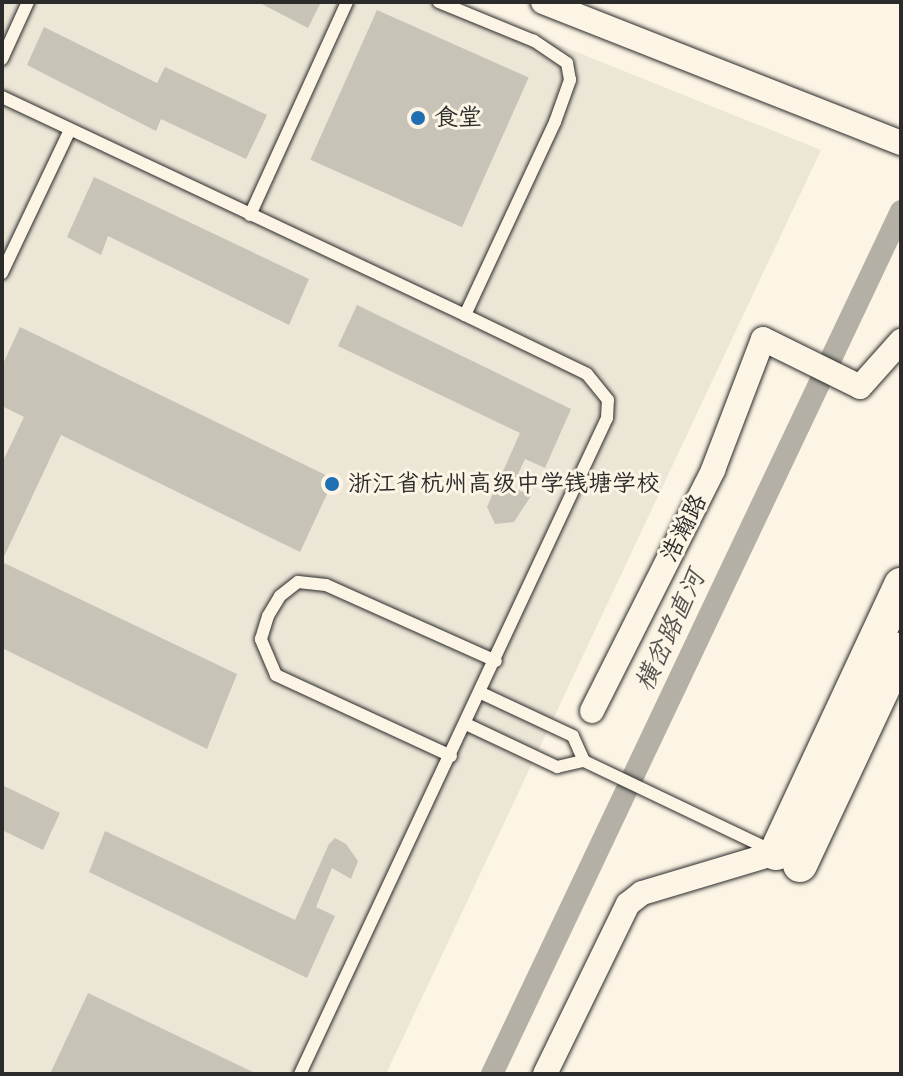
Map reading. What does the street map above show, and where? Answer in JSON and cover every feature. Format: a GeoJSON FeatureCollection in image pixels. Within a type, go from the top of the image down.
{"type":"FeatureCollection","features":[{"type":"Feature","properties":{"kind":"street"},"geometry":{"type":"LineString","coordinates":[[543,2],[901,143]]}},
{"type":"Feature","properties":{"kind":"street","name":"浩瀚路"},"geometry":{"type":"LineString","coordinates":[[592,711],[713,470],[763,339],[860,387],[901,341]]}},
{"type":"Feature","properties":{"kind":"street"},"geometry":{"type":"LineString","coordinates":[[788,859],[901,585]]}},
{"type":"Feature","properties":{"kind":"street"},"geometry":{"type":"LineString","coordinates":[[545,1074],[628,904],[642,893],[788,859],[901,649]]}},
{"type":"Feature","properties":{"kind":"lane"},"geometry":{"type":"LineString","coordinates":[[2,59],[28,2]]}},
{"type":"Feature","properties":{"kind":"lane"},"geometry":{"type":"LineString","coordinates":[[250,215],[347,2]]}},
{"type":"Feature","properties":{"kind":"lane"},"geometry":{"type":"LineString","coordinates":[[439,2],[556,53],[567,63],[570,80],[465,315]]}},
{"type":"Feature","properties":{"kind":"lane"},"geometry":{"type":"LineString","coordinates":[[2,97],[587,374],[608,400],[598,441],[300,1074]]}},
{"type":"Feature","properties":{"kind":"lane"},"geometry":{"type":"LineString","coordinates":[[2,273],[70,130]]}},
{"type":"Feature","properties":{"kind":"lane"},"geometry":{"type":"LineString","coordinates":[[451,756],[276,675],[261,639],[268,616],[280,596],[298,582],[326,585],[496,661]]}},
{"type":"Feature","properties":{"kind":"lane"},"geometry":{"type":"LineString","coordinates":[[481,693],[573,736],[584,761]]}},
{"type":"Feature","properties":{"kind":"lane"},"geometry":{"type":"LineString","coordinates":[[466,724],[557,767],[584,761],[788,859]]}},
{"type":"Feature","properties":{"kind":"shaded area","name":"浙江省杭州高级中学钱塘学校"},"geometry":{"type":"Polygon","coordinates":[[[2,2],[452,2],[821,150],[386,1074],[2,1074],[2,2]]]}},
{"type":"Feature","properties":{"kind":"building"},"geometry":{"type":"Polygon","coordinates":[[[258,2],[321,2],[308,28],[258,2]]]}},
{"type":"Feature","properties":{"kind":"building","name":"食堂"},"geometry":{"type":"Polygon","coordinates":[[[377,10],[529,78],[462,227],[310,160],[377,10]]]}},
{"type":"Feature","properties":{"kind":"building"},"geometry":{"type":"Polygon","coordinates":[[[44,27],[157,83],[165,67],[267,115],[246,159],[161,119],[156,131],[27,65],[44,27]]]}},
{"type":"Feature","properties":{"kind":"building"},"geometry":{"type":"Polygon","coordinates":[[[94,177],[309,279],[289,325],[108,236],[101,255],[67,237],[94,177]]]}},
{"type":"Feature","properties":{"kind":"building"},"geometry":{"type":"Polygon","coordinates":[[[357,305],[571,409],[545,468],[525,459],[512,487],[531,496],[514,522],[495,524],[487,507],[520,433],[338,346],[357,305]]]}},
{"type":"Feature","properties":{"kind":"building"},"geometry":{"type":"Polygon","coordinates":[[[20,327],[334,479],[300,552],[61,435],[2,561],[2,463],[24,417],[2,406],[2,366],[20,327]]]}},
{"type":"Feature","properties":{"kind":"building"},"geometry":{"type":"Polygon","coordinates":[[[2,562],[237,674],[207,749],[2,648],[2,562]]]}},
{"type":"Feature","properties":{"kind":"building"},"geometry":{"type":"Polygon","coordinates":[[[2,785],[60,813],[43,850],[2,830],[2,785]]]}},
{"type":"Feature","properties":{"kind":"building"},"geometry":{"type":"Polygon","coordinates":[[[105,831],[295,920],[329,844],[335,838],[346,844],[358,861],[351,879],[332,868],[316,907],[335,916],[307,978],[89,872],[105,831]]]}},
{"type":"Feature","properties":{"kind":"building"},"geometry":{"type":"Polygon","coordinates":[[[88,993],[257,1074],[50,1074],[88,993]]]}},
{"type":"Feature","properties":{"kind":"waterway","name":"横岔路直河"},"geometry":{"type":"LineString","coordinates":[[492,1074],[901,211]]}},
{"type":"Feature","properties":{"kind":"place","name":"食堂"},"geometry":{"type":"Point","coordinates":[418,118]}},
{"type":"Feature","properties":{"kind":"place","name":"浙江省杭州高级中学钱塘学校"},"geometry":{"type":"Point","coordinates":[332,484]}}]}
